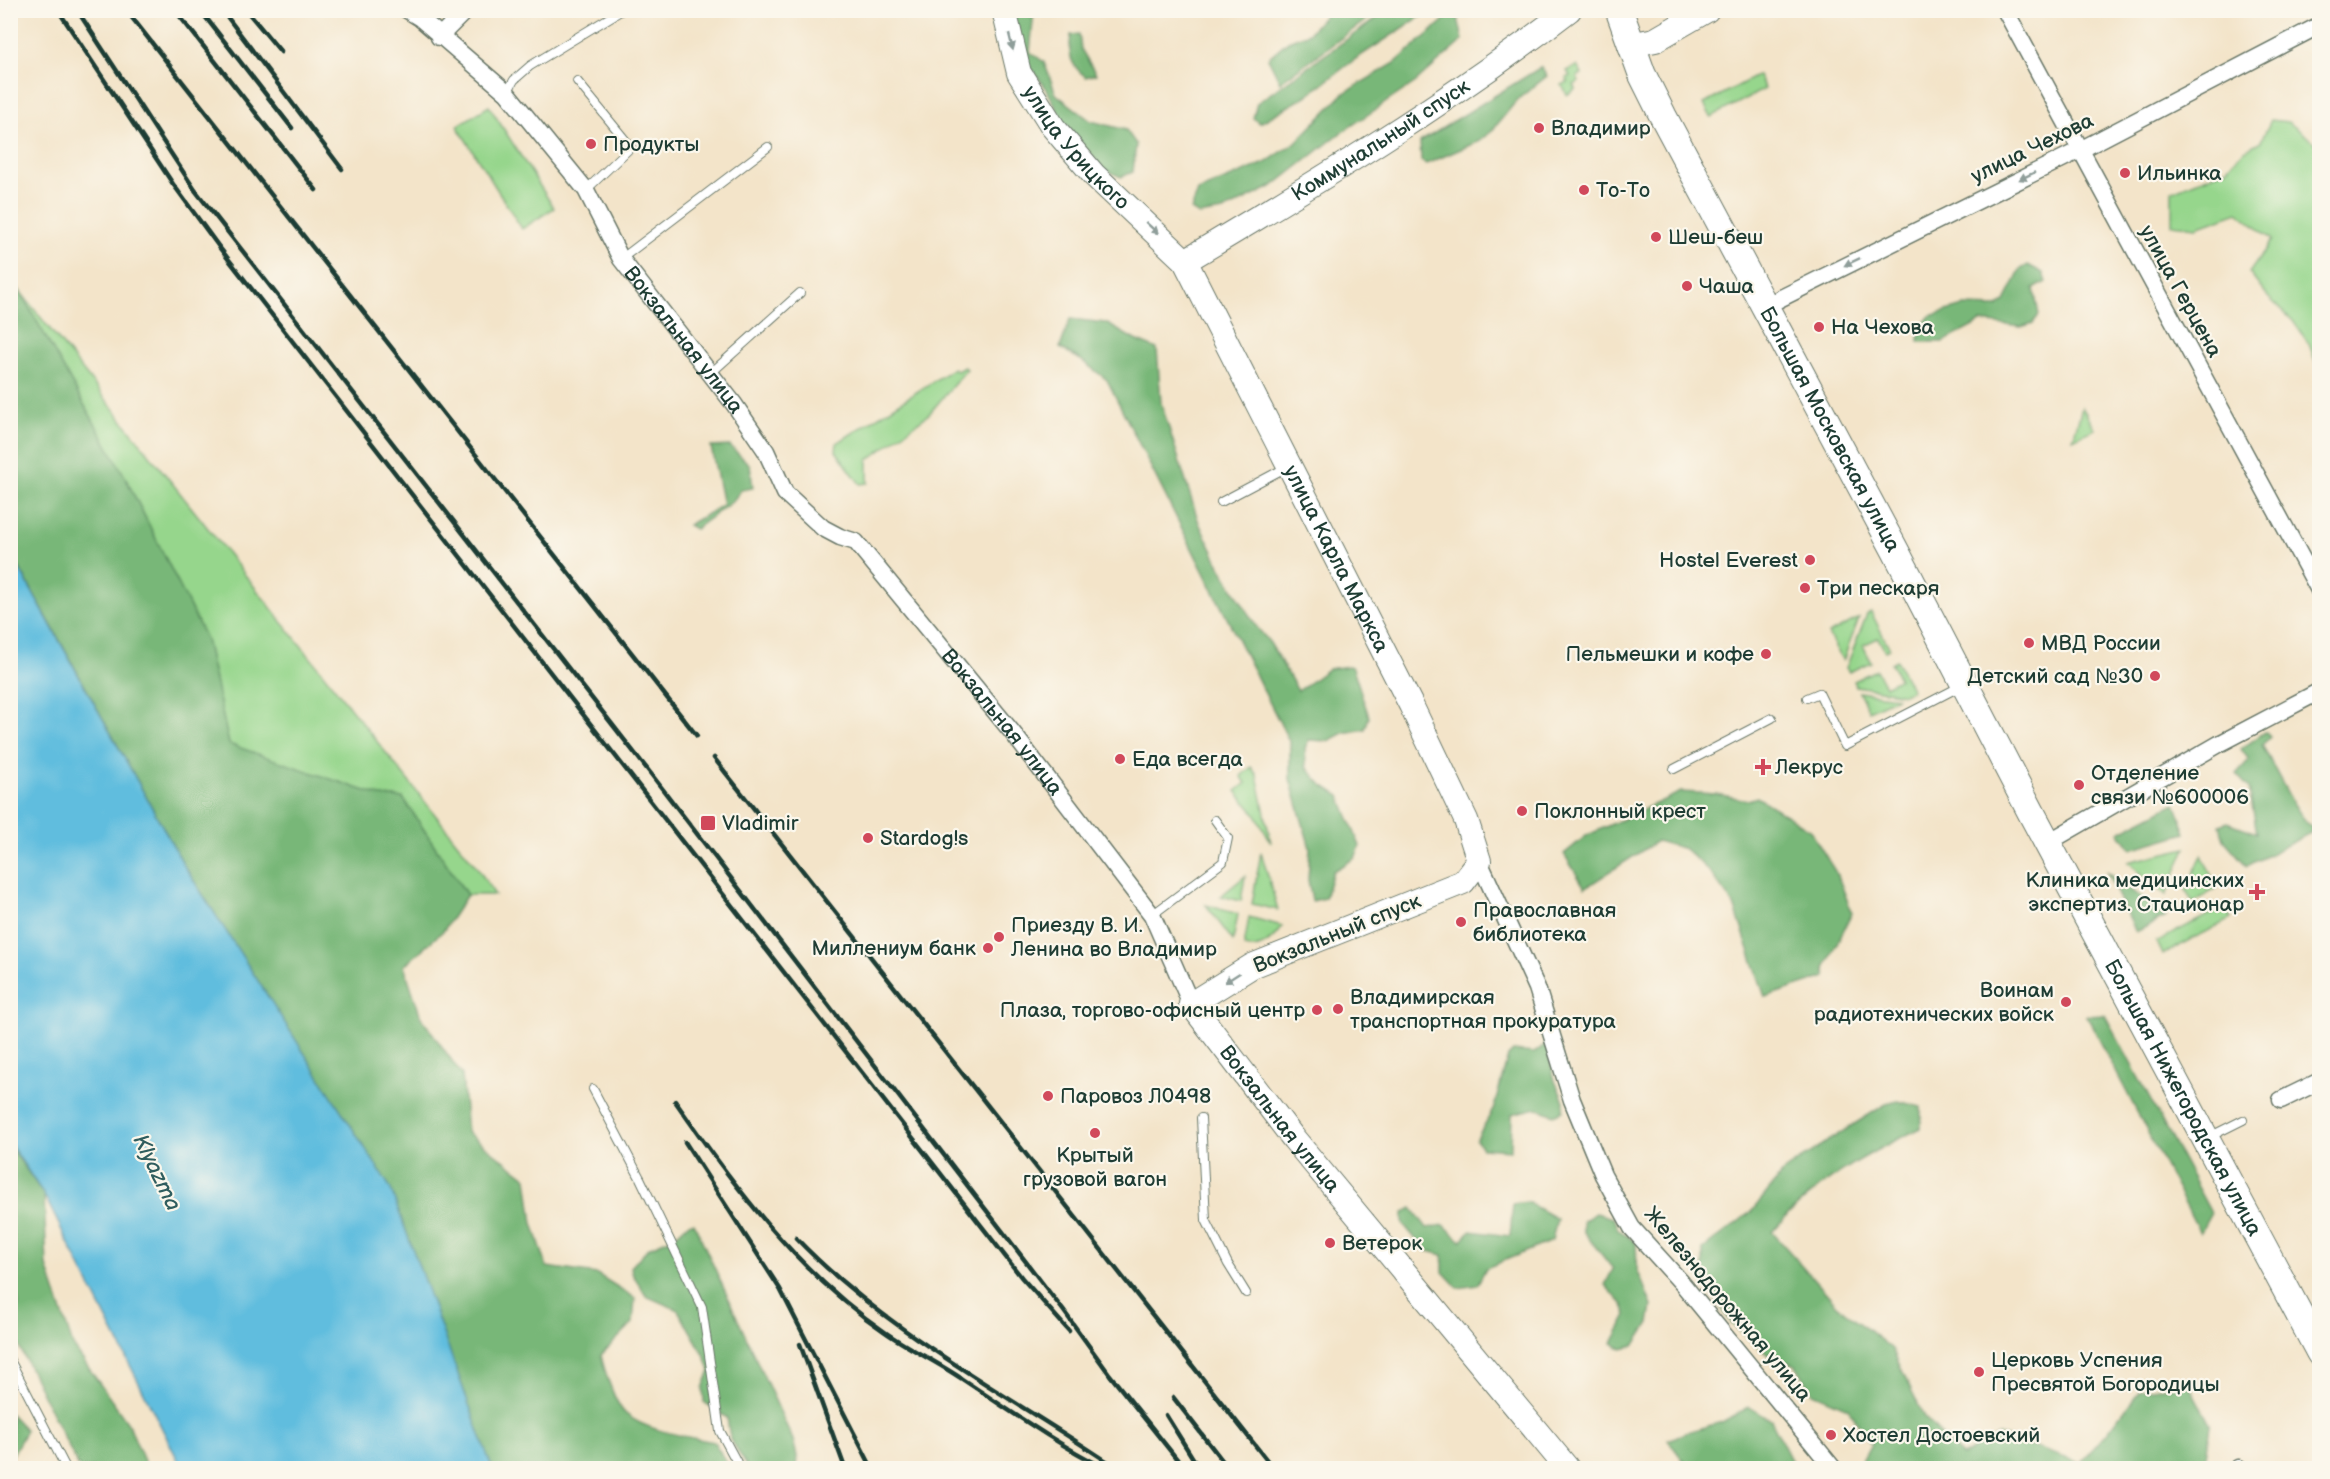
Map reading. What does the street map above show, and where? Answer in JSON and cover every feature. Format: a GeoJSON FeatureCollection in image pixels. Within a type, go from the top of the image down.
{"type":"FeatureCollection","features":[{"type":"Feature","properties":{"kind":"main road","name":"улица Урицкого"},"geometry":{"type":"LineString","coordinates":[[1004,10],[1019,73],[1053,128],[1094,176],[1185,261]]}},
{"type":"Feature","properties":{"kind":"main road","name":"Коммунальный спуск"},"geometry":{"type":"LineString","coordinates":[[1185,261],[1300,192],[1456,91],[1569,10]]}},
{"type":"Feature","properties":{"kind":"main road","name":"Большая Московская улица"},"geometry":{"type":"LineString","coordinates":[[1619,10],[1630,45],[1662,116],[1965,684],[2047,843]]}},
{"type":"Feature","properties":{"kind":"main road"},"geometry":{"type":"LineString","coordinates":[[1630,45],[1655,40],[1707,10]]}},
{"type":"Feature","properties":{"kind":"main road","name":"улица Карла Маркса"},"geometry":{"type":"LineString","coordinates":[[1185,261],[1290,465],[1461,809],[1479,861]]}},
{"type":"Feature","properties":{"kind":"main road","name":"Большая Нижегородская улица"},"geometry":{"type":"LineString","coordinates":[[2047,843],[2319,1353]]}},
{"type":"Feature","properties":{"kind":"main road","name":"Вокзальный спуск"},"geometry":{"type":"LineString","coordinates":[[1191,1004],[1252,966],[1462,882],[1479,861]]}},
{"type":"Feature","properties":{"kind":"main road","name":"Вокзальная улица"},"geometry":{"type":"LineString","coordinates":[[1191,1004],[1294,1139],[1568,1468]]}},
{"type":"Feature","properties":{"kind":"street","name":"Вокзальная улица"},"geometry":{"type":"LineString","coordinates":[[407,10],[420,18],[439,37],[507,93],[586,190],[621,259],[711,373],[766,451],[785,493],[823,528],[856,542],[1012,732],[1152,915],[1191,1004]]}},
{"type":"Feature","properties":{"kind":"street"},"geometry":{"type":"LineString","coordinates":[[439,37],[466,10]]}},
{"type":"Feature","properties":{"kind":"street","name":"улица Герцена"},"geometry":{"type":"LineString","coordinates":[[2005,10],[2319,592]]}},
{"type":"Feature","properties":{"kind":"street","name":"улица Чехова"},"geometry":{"type":"LineString","coordinates":[[1763,307],[2080,150],[2319,25]]}},
{"type":"Feature","properties":{"kind":"street"},"geometry":{"type":"LineString","coordinates":[[2047,843],[2219,744],[2319,691]]}},
{"type":"Feature","properties":{"kind":"street","name":"Железнодорожная улица"},"geometry":{"type":"LineString","coordinates":[[1479,861],[1538,988],[1572,1100],[1604,1175],[1632,1228],[1681,1282],[1833,1468]]}},
{"type":"Feature","properties":{"kind":"street"},"geometry":{"type":"LineString","coordinates":[[2281,1100],[2319,1081]]}},
{"type":"Feature","properties":{"kind":"lane"},"geometry":{"type":"LineString","coordinates":[[507,93],[514,80],[530,66],[622,10]]}},
{"type":"Feature","properties":{"kind":"lane"},"geometry":{"type":"LineString","coordinates":[[577,81],[631,147],[586,190]]}},
{"type":"Feature","properties":{"kind":"lane"},"geometry":{"type":"LineString","coordinates":[[621,259],[768,147]]}},
{"type":"Feature","properties":{"kind":"lane"},"geometry":{"type":"LineString","coordinates":[[711,373],[800,293]]}},
{"type":"Feature","properties":{"kind":"lane"},"geometry":{"type":"LineString","coordinates":[[1221,502],[1290,465]]}},
{"type":"Feature","properties":{"kind":"lane"},"geometry":{"type":"LineString","coordinates":[[1807,698],[1819,693],[1845,746],[1965,684]]}},
{"type":"Feature","properties":{"kind":"lane"},"geometry":{"type":"LineString","coordinates":[[1674,769],[1772,717]]}},
{"type":"Feature","properties":{"kind":"lane"},"geometry":{"type":"LineString","coordinates":[[1152,915],[1223,862],[1228,838],[1215,820]]}},
{"type":"Feature","properties":{"kind":"lane"},"geometry":{"type":"LineString","coordinates":[[594,1089],[702,1307],[720,1431],[740,1468]]}},
{"type":"Feature","properties":{"kind":"lane"},"geometry":{"type":"LineString","coordinates":[[1201,1118],[1206,1220],[1228,1264],[1246,1293]]}},
{"type":"Feature","properties":{"kind":"lane"},"geometry":{"type":"LineString","coordinates":[[2206,1139],[2243,1120]]}},
{"type":"Feature","properties":{"kind":"lane"},"geometry":{"type":"LineString","coordinates":[[10,1360],[66,1468]]}},
{"type":"Feature","properties":{"kind":"green space"},"geometry":{"type":"Polygon","coordinates":[[[1329,10],[1379,11],[1280,82],[1268,58],[1288,41],[1309,33],[1329,10]]]}},
{"type":"Feature","properties":{"kind":"green space"},"geometry":{"type":"Polygon","coordinates":[[[1013,11],[1034,11],[1030,52],[1044,62],[1056,94],[1091,121],[1126,130],[1136,144],[1133,172],[1121,177],[1103,169],[1064,123],[1046,88],[1024,59],[1013,11]]]}},
{"type":"Feature","properties":{"kind":"green space"},"geometry":{"type":"Polygon","coordinates":[[[1387,11],[1429,11],[1354,60],[1306,96],[1260,123],[1253,118],[1257,103],[1387,11]]]}},
{"type":"Feature","properties":{"kind":"green space"},"geometry":{"type":"Polygon","coordinates":[[[1451,11],[1467,11],[1458,18],[1463,40],[1416,82],[1338,135],[1273,186],[1223,211],[1199,215],[1191,210],[1198,191],[1265,163],[1296,142],[1344,93],[1395,63],[1443,21],[1451,11]]]}},
{"type":"Feature","properties":{"kind":"green space"},"geometry":{"type":"Polygon","coordinates":[[[1079,34],[1081,49],[1096,74],[1086,77],[1073,64],[1070,54],[1071,35],[1079,34]]]}},
{"type":"Feature","properties":{"kind":"green space"},"geometry":{"type":"Polygon","coordinates":[[[1577,66],[1582,74],[1577,77],[1579,82],[1574,85],[1576,89],[1567,95],[1562,85],[1568,82],[1566,78],[1570,76],[1567,71],[1577,66]]]}},
{"type":"Feature","properties":{"kind":"green space"},"geometry":{"type":"Polygon","coordinates":[[[1541,67],[1547,76],[1518,99],[1491,132],[1477,142],[1431,162],[1426,164],[1421,161],[1420,142],[1541,67]]]}},
{"type":"Feature","properties":{"kind":"green space"},"geometry":{"type":"Polygon","coordinates":[[[1758,75],[1765,89],[1711,117],[1704,104],[1758,75]]]}},
{"type":"Feature","properties":{"kind":"green space"},"geometry":{"type":"Polygon","coordinates":[[[489,106],[554,208],[522,229],[457,126],[489,106]]]}},
{"type":"Feature","properties":{"kind":"green space"},"geometry":{"type":"Polygon","coordinates":[[[2271,120],[2288,122],[2317,144],[2319,152],[2319,371],[2309,344],[2293,321],[2267,296],[2249,273],[2272,240],[2238,212],[2197,227],[2172,224],[2172,191],[2227,169],[2243,151],[2261,141],[2271,120]]]}},
{"type":"Feature","properties":{"kind":"green space"},"geometry":{"type":"Polygon","coordinates":[[[2028,265],[2043,273],[2046,282],[2034,289],[2039,315],[2033,323],[2021,327],[1981,322],[1943,342],[1919,342],[1919,329],[1930,316],[1964,306],[1997,307],[2005,301],[2021,269],[2028,265]]]}},
{"type":"Feature","properties":{"kind":"green space"},"geometry":{"type":"Polygon","coordinates":[[[10,280],[19,290],[123,473],[206,639],[229,744],[380,796],[403,798],[467,895],[444,930],[404,966],[421,1017],[462,1075],[467,1132],[527,1178],[533,1223],[547,1267],[597,1274],[635,1298],[633,1323],[601,1355],[611,1386],[622,1409],[634,1420],[644,1425],[714,1442],[730,1468],[492,1468],[390,1187],[185,867],[11,552],[10,280]]]}},
{"type":"Feature","properties":{"kind":"green space"},"geometry":{"type":"Polygon","coordinates":[[[19,290],[479,870],[495,895],[467,895],[403,798],[380,796],[229,745],[206,639],[123,473],[19,290]]]}},
{"type":"Feature","properties":{"kind":"green space"},"geometry":{"type":"Polygon","coordinates":[[[1070,319],[1106,323],[1135,340],[1157,349],[1161,403],[1199,523],[1224,574],[1256,626],[1270,643],[1298,691],[1328,669],[1349,666],[1353,668],[1369,717],[1365,729],[1343,733],[1328,741],[1309,740],[1305,748],[1306,767],[1321,784],[1340,796],[1360,846],[1355,858],[1333,871],[1325,898],[1312,901],[1308,880],[1310,848],[1290,779],[1290,743],[1107,380],[1081,360],[1060,348],[1070,319]]]}},
{"type":"Feature","properties":{"kind":"green space"},"geometry":{"type":"Polygon","coordinates":[[[964,367],[967,369],[929,414],[868,460],[868,483],[860,484],[836,451],[837,443],[954,368],[957,371],[964,367]]]}},
{"type":"Feature","properties":{"kind":"green space"},"geometry":{"type":"Polygon","coordinates":[[[2082,407],[2095,429],[2073,439],[2082,407]]]}},
{"type":"Feature","properties":{"kind":"green space"},"geometry":{"type":"Polygon","coordinates":[[[730,446],[750,465],[753,488],[741,490],[733,501],[695,529],[688,525],[723,505],[711,447],[730,446]]]}},
{"type":"Feature","properties":{"kind":"green space"},"geometry":{"type":"Polygon","coordinates":[[[1871,612],[1890,649],[1885,651],[1878,638],[1863,645],[1871,662],[1849,672],[1846,668],[1867,614],[1871,612]]]}},
{"type":"Feature","properties":{"kind":"green space"},"geometry":{"type":"Polygon","coordinates":[[[1859,618],[1843,661],[1828,634],[1859,618]]]}},
{"type":"Feature","properties":{"kind":"green space"},"geometry":{"type":"Polygon","coordinates":[[[1896,660],[1912,690],[1904,694],[1856,686],[1853,681],[1876,670],[1885,686],[1899,679],[1891,663],[1896,660]]]}},
{"type":"Feature","properties":{"kind":"green space"},"geometry":{"type":"Polygon","coordinates":[[[1859,692],[1897,697],[1869,711],[1859,692]]]}},
{"type":"Feature","properties":{"kind":"green space"},"geometry":{"type":"Polygon","coordinates":[[[2265,732],[2270,737],[2262,745],[2294,805],[2309,825],[2316,830],[2247,866],[2224,840],[2220,825],[2228,822],[2257,833],[2249,788],[2236,774],[2249,760],[2241,749],[2265,732]]]}},
{"type":"Feature","properties":{"kind":"green space"},"geometry":{"type":"Polygon","coordinates":[[[1251,767],[1257,775],[1271,843],[1255,814],[1236,791],[1246,783],[1241,776],[1251,767]]]}},
{"type":"Feature","properties":{"kind":"green space"},"geometry":{"type":"Polygon","coordinates":[[[1681,792],[1716,794],[1748,800],[1757,797],[1810,830],[1838,876],[1852,913],[1825,968],[1826,977],[1765,997],[1734,905],[1709,871],[1685,849],[1657,841],[1585,888],[1564,854],[1586,836],[1681,792]]]}},
{"type":"Feature","properties":{"kind":"green space"},"geometry":{"type":"Polygon","coordinates":[[[2175,803],[2186,833],[2131,849],[2119,832],[2175,803]]]}},
{"type":"Feature","properties":{"kind":"green space"},"geometry":{"type":"Polygon","coordinates":[[[2186,848],[2166,895],[2128,862],[2186,848]]]}},
{"type":"Feature","properties":{"kind":"green space"},"geometry":{"type":"Polygon","coordinates":[[[1261,852],[1278,910],[1252,904],[1261,852]]]}},
{"type":"Feature","properties":{"kind":"green space"},"geometry":{"type":"Polygon","coordinates":[[[2202,855],[2217,888],[2193,903],[2186,890],[2202,855]]]}},
{"type":"Feature","properties":{"kind":"green space"},"geometry":{"type":"Polygon","coordinates":[[[2106,871],[2166,917],[2136,932],[2106,871]]]}},
{"type":"Feature","properties":{"kind":"green space"},"geometry":{"type":"Polygon","coordinates":[[[1245,876],[1241,901],[1221,896],[1245,876]]]}},
{"type":"Feature","properties":{"kind":"green space"},"geometry":{"type":"Polygon","coordinates":[[[1206,905],[1238,914],[1233,941],[1206,905]]]}},
{"type":"Feature","properties":{"kind":"green space"},"geometry":{"type":"Polygon","coordinates":[[[2225,906],[2231,919],[2162,955],[2156,942],[2225,906]]]}},
{"type":"Feature","properties":{"kind":"green space"},"geometry":{"type":"Polygon","coordinates":[[[1249,917],[1282,926],[1261,946],[1244,947],[1249,917]]]}},
{"type":"Feature","properties":{"kind":"green space"},"geometry":{"type":"Polygon","coordinates":[[[2105,1015],[2211,1213],[2200,1233],[2087,1016],[2105,1015]]]}},
{"type":"Feature","properties":{"kind":"green space"},"geometry":{"type":"Polygon","coordinates":[[[1546,1044],[1555,1081],[1564,1101],[1563,1111],[1554,1115],[1537,1108],[1512,1114],[1511,1150],[1482,1148],[1476,1140],[1494,1108],[1508,1056],[1513,1051],[1534,1053],[1546,1044]]]}},
{"type":"Feature","properties":{"kind":"green space"},"geometry":{"type":"Polygon","coordinates":[[[1898,1101],[1921,1107],[1921,1128],[1860,1160],[1822,1185],[1772,1232],[1837,1305],[1892,1349],[1924,1417],[1962,1456],[1999,1435],[2080,1463],[2107,1433],[2140,1390],[2189,1385],[2211,1426],[2205,1462],[2198,1468],[1862,1468],[1859,1466],[1871,1444],[1848,1408],[1813,1393],[1796,1365],[1768,1355],[1733,1325],[1703,1281],[1703,1249],[1752,1211],[1785,1170],[1886,1104],[1898,1101]]]}},
{"type":"Feature","properties":{"kind":"green space"},"geometry":{"type":"Polygon","coordinates":[[[10,1146],[44,1195],[47,1266],[73,1346],[129,1425],[147,1468],[79,1468],[11,1330],[11,1314],[19,1304],[10,1269],[10,1146]]]}},
{"type":"Feature","properties":{"kind":"green space"},"geometry":{"type":"Polygon","coordinates":[[[1527,1202],[1557,1219],[1552,1241],[1486,1268],[1477,1285],[1458,1288],[1443,1272],[1443,1255],[1425,1250],[1403,1224],[1403,1213],[1412,1208],[1427,1228],[1444,1225],[1461,1241],[1470,1231],[1510,1236],[1513,1204],[1527,1202]]]}},
{"type":"Feature","properties":{"kind":"green space"},"geometry":{"type":"Polygon","coordinates":[[[1596,1213],[1613,1218],[1618,1229],[1636,1243],[1637,1269],[1652,1306],[1649,1323],[1634,1346],[1622,1349],[1612,1343],[1627,1315],[1623,1305],[1605,1285],[1613,1269],[1583,1231],[1583,1221],[1596,1213]]]}},
{"type":"Feature","properties":{"kind":"green space"},"geometry":{"type":"Polygon","coordinates":[[[689,1223],[694,1223],[793,1440],[797,1456],[796,1468],[748,1468],[730,1438],[727,1418],[704,1402],[703,1388],[710,1371],[705,1356],[678,1310],[646,1296],[632,1273],[631,1267],[648,1248],[674,1237],[689,1223]]]}},
{"type":"Feature","properties":{"kind":"green space"},"geometry":{"type":"Polygon","coordinates":[[[1749,1407],[1771,1420],[1795,1468],[1689,1468],[1668,1440],[1722,1422],[1749,1407]]]}},
{"type":"Feature","properties":{"kind":"green space"},"geometry":{"type":"Polygon","coordinates":[[[11,1414],[26,1430],[11,1458],[11,1414]]]}},
{"type":"Feature","properties":{"kind":"water","name":"Klyazma"},"geometry":{"type":"Polygon","coordinates":[[[10,552],[185,867],[390,1187],[492,1468],[182,1468],[44,1195],[11,1145],[10,552]]]}},
{"type":"Feature","properties":{"kind":"railway"},"geometry":{"type":"LineString","coordinates":[[58,10],[173,184],[219,247],[1022,1278],[1069,1331]]}},
{"type":"Feature","properties":{"kind":"railway"},"geometry":{"type":"LineString","coordinates":[[77,10],[195,190],[651,774],[1063,1310],[1110,1375],[1184,1468]]}},
{"type":"Feature","properties":{"kind":"railway"},"geometry":{"type":"LineString","coordinates":[[126,10],[697,736]]}},
{"type":"Feature","properties":{"kind":"railway"},"geometry":{"type":"LineString","coordinates":[[175,10],[316,190]]}},
{"type":"Feature","properties":{"kind":"railway"},"geometry":{"type":"LineString","coordinates":[[200,10],[292,128]]}},
{"type":"Feature","properties":{"kind":"railway"},"geometry":{"type":"LineString","coordinates":[[222,10],[342,169]]}},
{"type":"Feature","properties":{"kind":"railway"},"geometry":{"type":"LineString","coordinates":[[246,10],[281,52]]}},
{"type":"Feature","properties":{"kind":"railway"},"geometry":{"type":"LineString","coordinates":[[714,758],[1273,1468]]}},
{"type":"Feature","properties":{"kind":"railway"},"geometry":{"type":"LineString","coordinates":[[675,1101],[744,1196],[796,1255],[853,1309],[894,1338],[1050,1437],[1105,1468]]}},
{"type":"Feature","properties":{"kind":"railway"},"geometry":{"type":"LineString","coordinates":[[685,1142],[780,1289],[872,1468]]}},
{"type":"Feature","properties":{"kind":"railway"},"geometry":{"type":"LineString","coordinates":[[796,1238],[869,1304],[909,1333],[1117,1468]]}},
{"type":"Feature","properties":{"kind":"railway"},"geometry":{"type":"LineString","coordinates":[[800,1344],[845,1468]]}},
{"type":"Feature","properties":{"kind":"railway"},"geometry":{"type":"LineString","coordinates":[[1173,1397],[1228,1468]]}},
{"type":"Feature","properties":{"kind":"railway"},"geometry":{"type":"LineString","coordinates":[[1166,1415],[1199,1468]]}},
{"type":"Feature","properties":{"kind":"place","name":"Владимир"},"geometry":{"type":"Point","coordinates":[1539,128]}},
{"type":"Feature","properties":{"kind":"place","name":"Продукты"},"geometry":{"type":"Point","coordinates":[591,144]}},
{"type":"Feature","properties":{"kind":"place","name":"Ильинка"},"geometry":{"type":"Point","coordinates":[2125,173]}},
{"type":"Feature","properties":{"kind":"place","name":"То-То"},"geometry":{"type":"Point","coordinates":[1584,190]}},
{"type":"Feature","properties":{"kind":"place","name":"Шеш-беш"},"geometry":{"type":"Point","coordinates":[1656,237]}},
{"type":"Feature","properties":{"kind":"place","name":"Чаша"},"geometry":{"type":"Point","coordinates":[1687,286]}},
{"type":"Feature","properties":{"kind":"place","name":"На Чехова"},"geometry":{"type":"Point","coordinates":[1819,327]}},
{"type":"Feature","properties":{"kind":"place","name":"Hostel Everest"},"geometry":{"type":"Point","coordinates":[1810,560]}},
{"type":"Feature","properties":{"kind":"place","name":"Три пескаря"},"geometry":{"type":"Point","coordinates":[1805,588]}},
{"type":"Feature","properties":{"kind":"place","name":"МВД России"},"geometry":{"type":"Point","coordinates":[2029,643]}},
{"type":"Feature","properties":{"kind":"place","name":"Пельмешки и кофе"},"geometry":{"type":"Point","coordinates":[1766,654]}},
{"type":"Feature","properties":{"kind":"place","name":"Детский сад №30"},"geometry":{"type":"Point","coordinates":[2155,676]}},
{"type":"Feature","properties":{"kind":"place","name":"Еда всегда"},"geometry":{"type":"Point","coordinates":[1120,759]}},
{"type":"Feature","properties":{"kind":"place","name":"Лекрус"},"geometry":{"type":"Point","coordinates":[1763,767]}},
{"type":"Feature","properties":{"kind":"place","name":"Отделение связи №600006"},"geometry":{"type":"Point","coordinates":[2079,785]}},
{"type":"Feature","properties":{"kind":"place","name":"Поклонный крест"},"geometry":{"type":"Point","coordinates":[1522,811]}},
{"type":"Feature","properties":{"kind":"place","name":"Vladimir"},"geometry":{"type":"Point","coordinates":[708,823]}},
{"type":"Feature","properties":{"kind":"place","name":"Stardog!s"},"geometry":{"type":"Point","coordinates":[868,838]}},
{"type":"Feature","properties":{"kind":"place","name":"Клиника медицинских экспертиз. Стационар"},"geometry":{"type":"Point","coordinates":[2257,892]}},
{"type":"Feature","properties":{"kind":"place","name":"Православная библиотека"},"geometry":{"type":"Point","coordinates":[1461,922]}},
{"type":"Feature","properties":{"kind":"place","name":"Приезду В. И. Ленина во Владимир"},"geometry":{"type":"Point","coordinates":[999,937]}},
{"type":"Feature","properties":{"kind":"place","name":"Миллениум банк"},"geometry":{"type":"Point","coordinates":[988,948]}},
{"type":"Feature","properties":{"kind":"place","name":"Воинам радиотехнических войск"},"geometry":{"type":"Point","coordinates":[2066,1002]}},
{"type":"Feature","properties":{"kind":"place","name":"Владимирская транспортная прокуратура"},"geometry":{"type":"Point","coordinates":[1338,1009]}},
{"type":"Feature","properties":{"kind":"place","name":"Плаза, торгово-офисный центр"},"geometry":{"type":"Point","coordinates":[1317,1010]}},
{"type":"Feature","properties":{"kind":"place","name":"Паровоз Л0498"},"geometry":{"type":"Point","coordinates":[1048,1096]}},
{"type":"Feature","properties":{"kind":"place","name":"Крытый грузовой вагон"},"geometry":{"type":"Point","coordinates":[1095,1133]}},
{"type":"Feature","properties":{"kind":"place","name":"Ветерок"},"geometry":{"type":"Point","coordinates":[1330,1243]}},
{"type":"Feature","properties":{"kind":"place","name":"Церковь Успения Пресвятой Богородицы"},"geometry":{"type":"Point","coordinates":[1979,1372]}},
{"type":"Feature","properties":{"kind":"place","name":"Хостел Достоевский"},"geometry":{"type":"Point","coordinates":[1831,1435]}}]}
